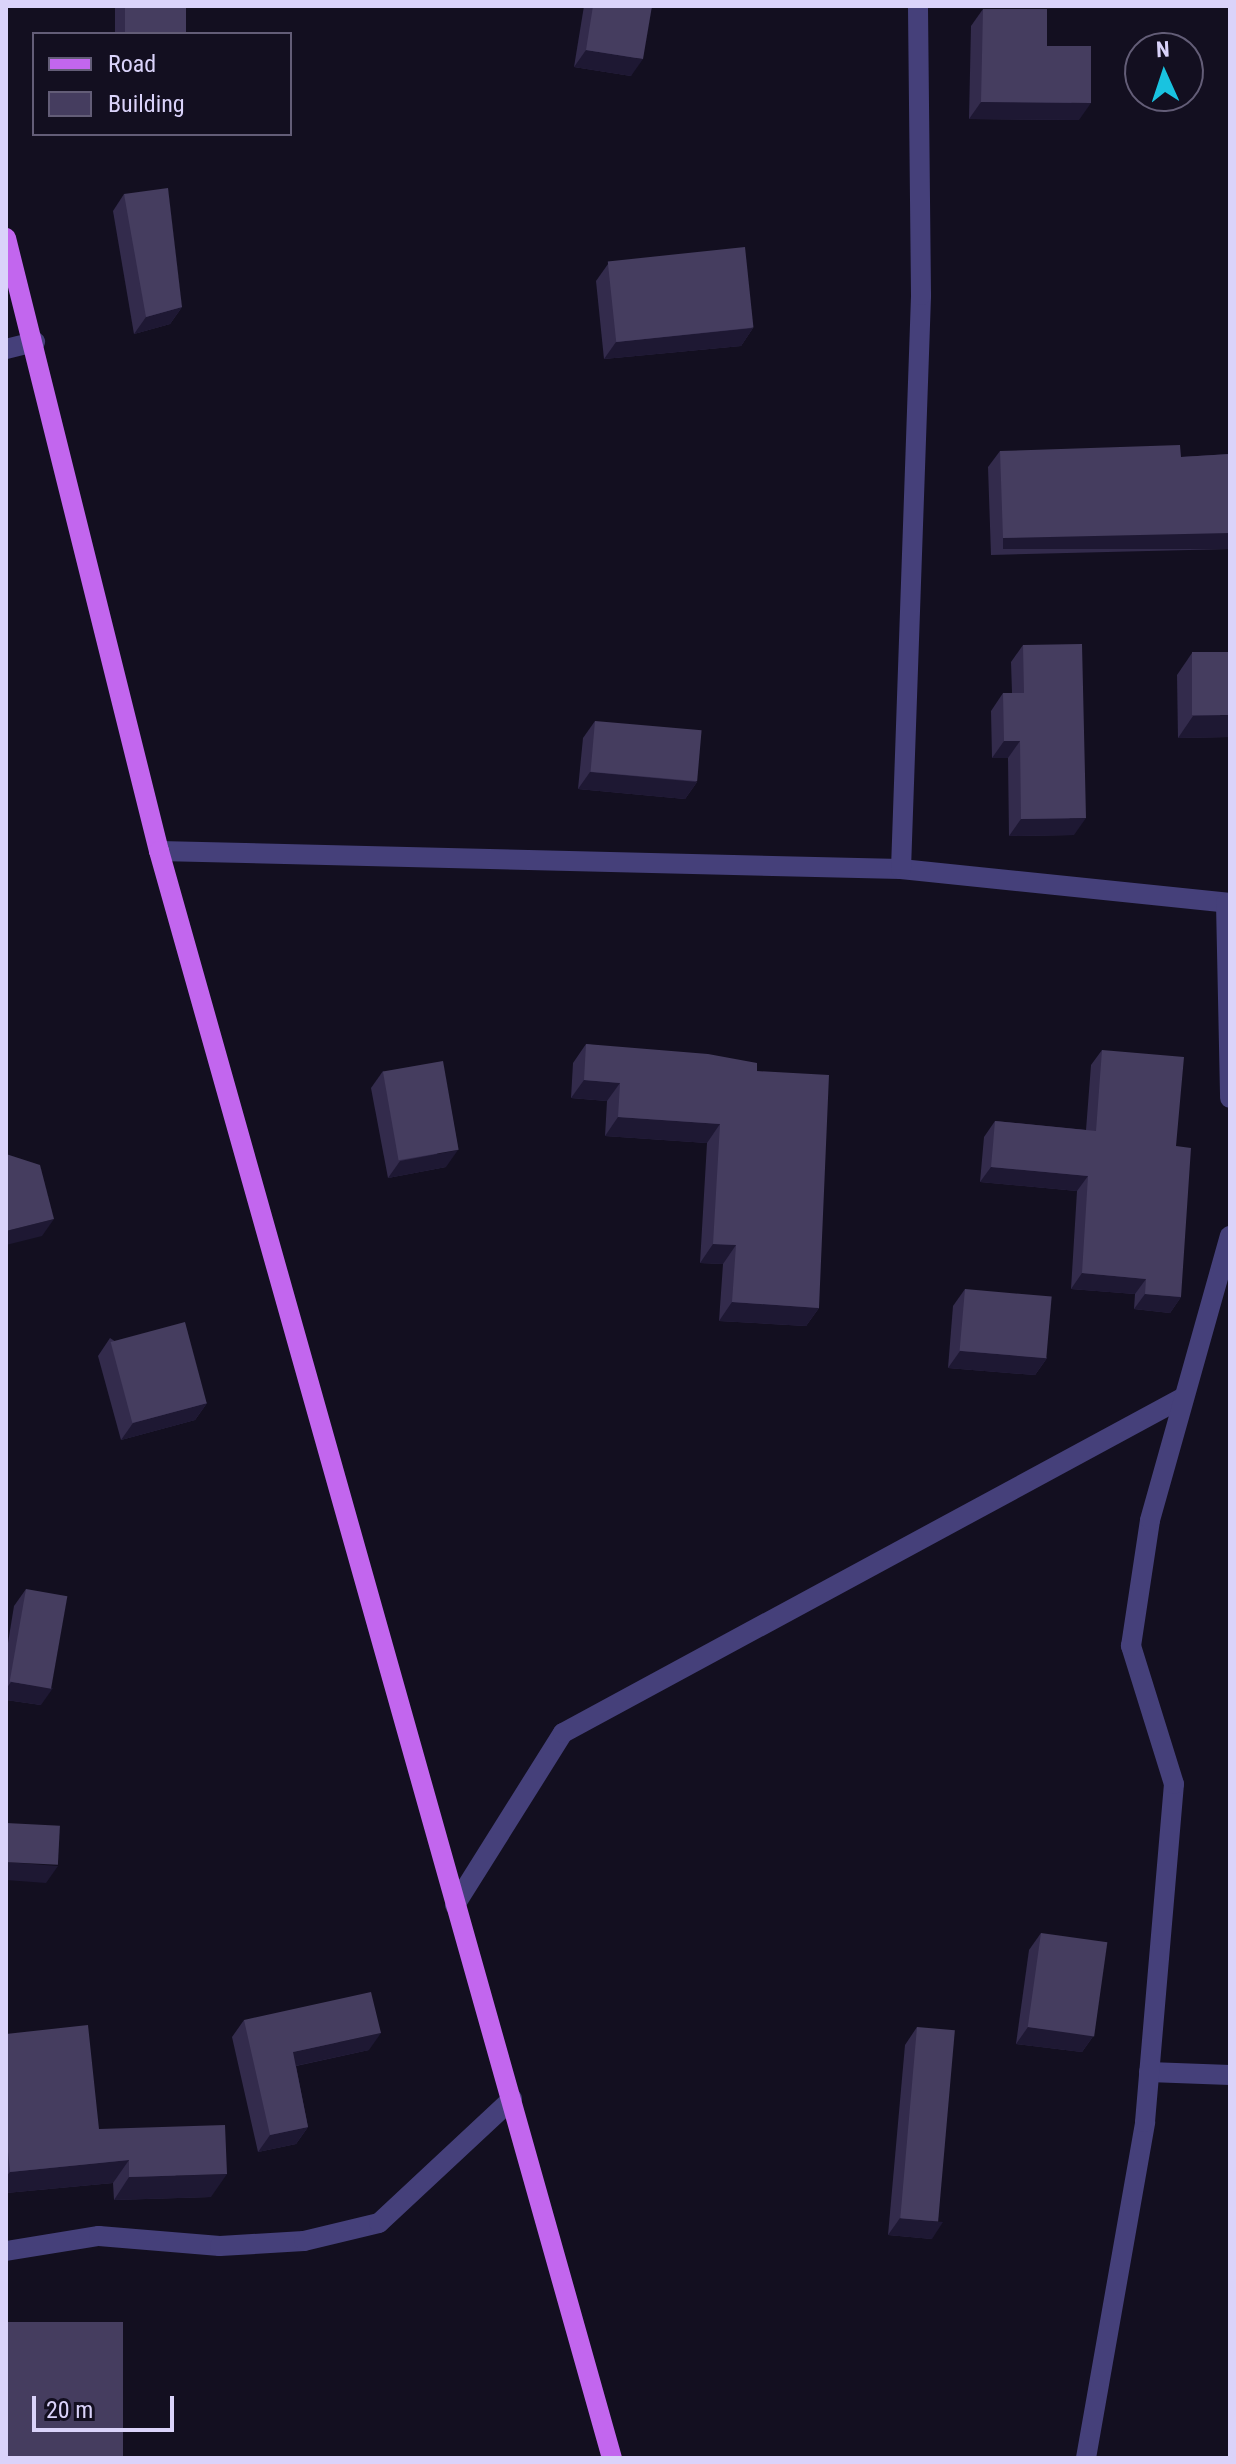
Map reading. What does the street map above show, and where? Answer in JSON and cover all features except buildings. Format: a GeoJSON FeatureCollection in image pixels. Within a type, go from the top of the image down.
{"type":"FeatureCollection","features":[{"type":"Feature","properties":{"kind":"main road"},"geometry":{"type":"LineString","coordinates":[[6,238],[35,342],[159,851],[612,2458]]}},
{"type":"Feature","properties":{"kind":"street"},"geometry":{"type":"LineString","coordinates":[[901,869],[921,295],[918,6]]}},
{"type":"Feature","properties":{"kind":"street"},"geometry":{"type":"LineString","coordinates":[[6,349],[35,342]]}},
{"type":"Feature","properties":{"kind":"street"},"geometry":{"type":"LineString","coordinates":[[159,851],[901,869],[1228,903],[1230,1098]]}},
{"type":"Feature","properties":{"kind":"street"},"geometry":{"type":"LineString","coordinates":[[1086,2458],[1149,2072],[1174,1784],[1131,1646],[1150,1520],[1230,1236]]}},
{"type":"Feature","properties":{"kind":"street"},"geometry":{"type":"LineString","coordinates":[[455,1905],[563,1733],[1184,1397]]}},
{"type":"Feature","properties":{"kind":"street"},"geometry":{"type":"LineString","coordinates":[[1149,2072],[1230,2075]]}},
{"type":"Feature","properties":{"kind":"street"},"geometry":{"type":"LineString","coordinates":[[6,2251],[99,2236],[220,2246],[304,2241],[379,2223],[512,2099]]}}]}
